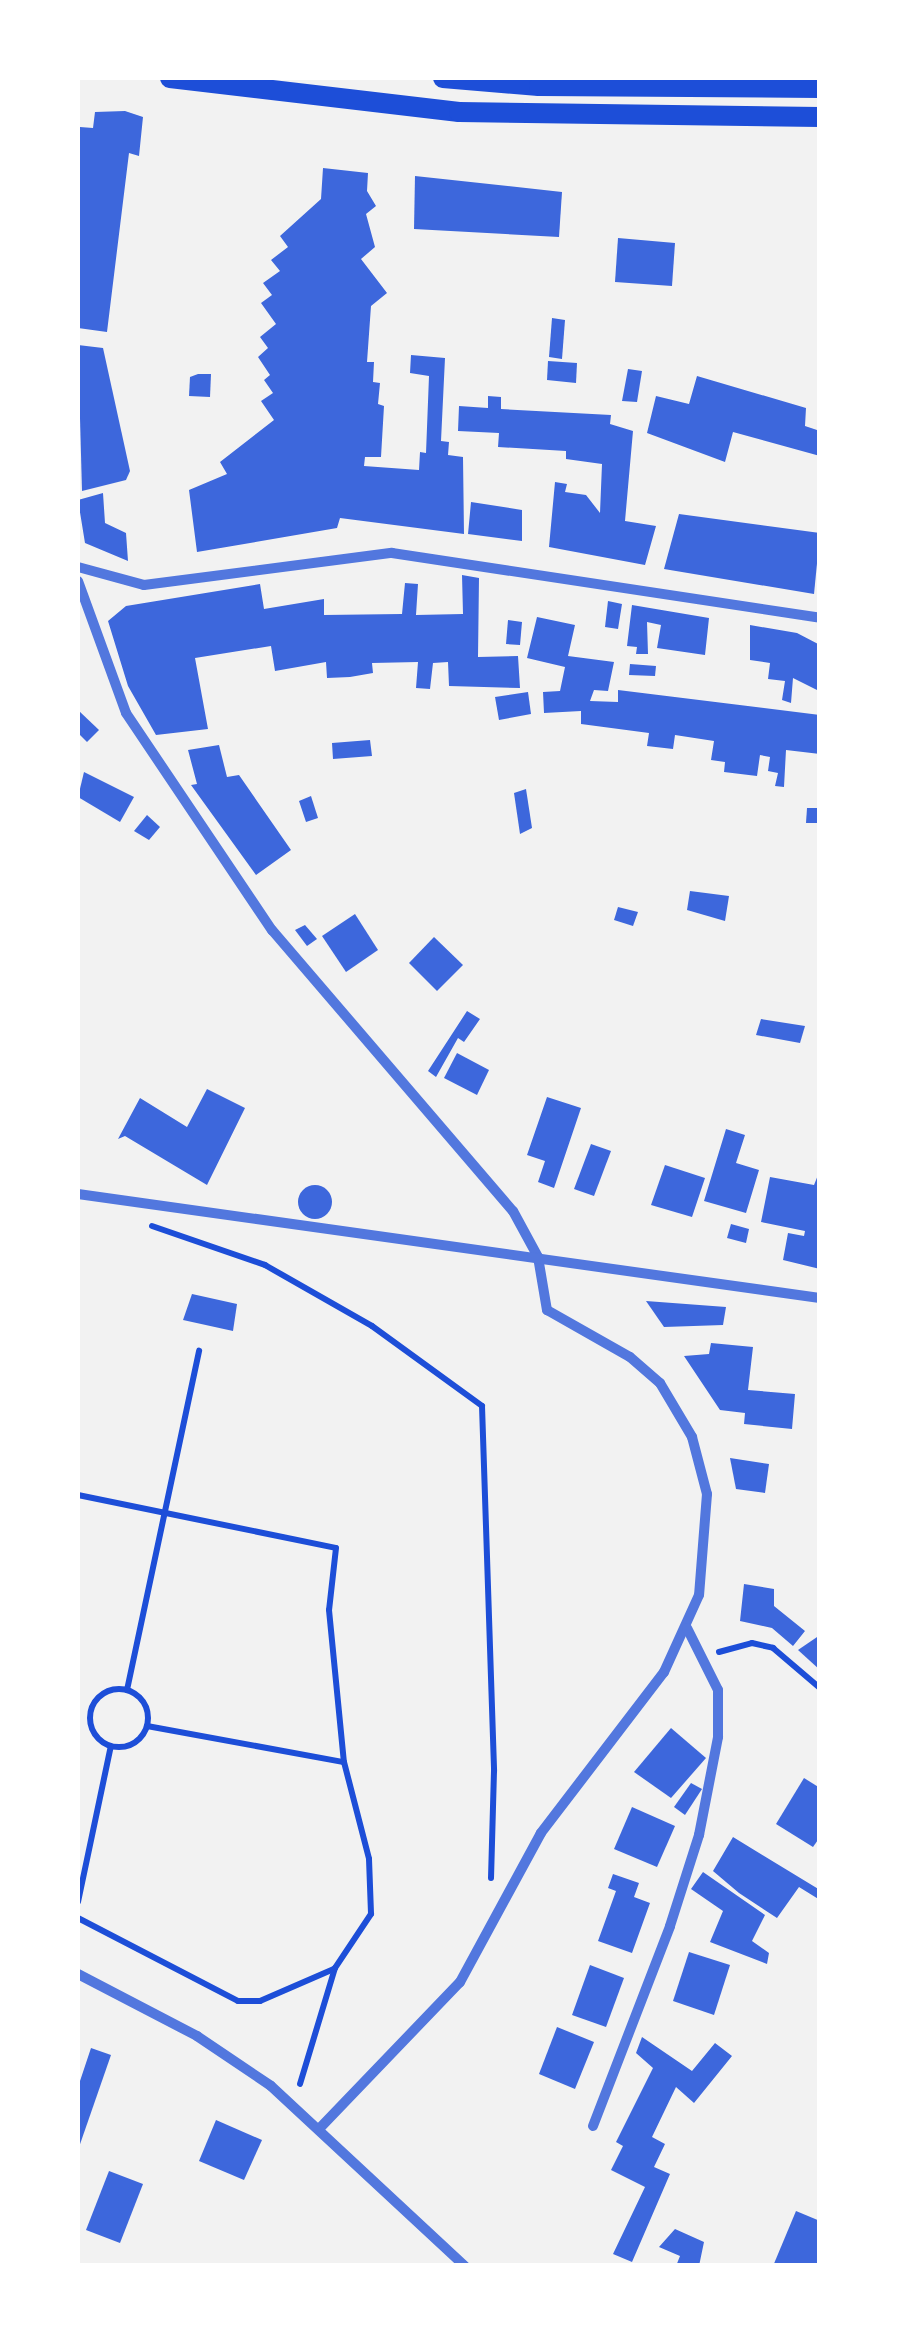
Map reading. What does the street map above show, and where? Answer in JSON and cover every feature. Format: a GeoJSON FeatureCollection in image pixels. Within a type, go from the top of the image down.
{"type":"FeatureCollection","features":[{"type":"Feature","properties":{"kind":"main road"},"geometry":{"type":"LineString","coordinates":[[170,78],[459,112],[820,117]]}},
{"type":"Feature","properties":{"kind":"main road"},"geometry":{"type":"LineString","coordinates":[[443,78],[539,86],[820,88]]}},
{"type":"Feature","properties":{"kind":"street"},"geometry":{"type":"LineString","coordinates":[[78,567],[144,585],[392,553],[820,618]]}},
{"type":"Feature","properties":{"kind":"street"},"geometry":{"type":"LineString","coordinates":[[78,580],[126,713],[272,930],[513,1211],[538,1257],[547,1310],[646,1369],[692,1438],[708,1514],[699,1594],[664,1672],[541,1832],[460,1982],[321,2128]]}},
{"type":"Feature","properties":{"kind":"street"},"geometry":{"type":"LineString","coordinates":[[78,1194],[820,1298]]}},
{"type":"Feature","properties":{"kind":"street"},"geometry":{"type":"LineString","coordinates":[[593,2126],[634,2033],[699,1834],[721,1705],[704,1658],[687,1628]]}},
{"type":"Feature","properties":{"kind":"street"},"geometry":{"type":"LineString","coordinates":[[78,1974],[225,2053],[294,2105],[465,2266]]}},
{"type":"Feature","properties":{"kind":"path"},"geometry":{"type":"LineString","coordinates":[[133,1203],[156,1232],[265,1266],[372,1326],[482,1406],[494,1771],[490,1886]]}},
{"type":"Feature","properties":{"kind":"path"},"geometry":{"type":"LineString","coordinates":[[127,1690],[199,1350]]}},
{"type":"Feature","properties":{"kind":"path"},"geometry":{"type":"LineString","coordinates":[[78,1495],[164,1516],[336,1548],[329,1610],[344,1762],[369,1859],[371,1914],[335,1968],[294,2105]]}},
{"type":"Feature","properties":{"kind":"path"},"geometry":{"type":"LineString","coordinates":[[704,1658],[752,1643],[773,1648],[820,1688]]}},
{"type":"Feature","properties":{"kind":"path"},"geometry":{"type":"LineString","coordinates":[[127,1690],[142,1700],[147,1726],[129,1745],[111,1746],[92,1728],[91,1710],[101,1695],[127,1690]]}},
{"type":"Feature","properties":{"kind":"path"},"geometry":{"type":"LineString","coordinates":[[78,1707],[91,1710]]}},
{"type":"Feature","properties":{"kind":"path"},"geometry":{"type":"LineString","coordinates":[[147,1726],[344,1762]]}},
{"type":"Feature","properties":{"kind":"path"},"geometry":{"type":"LineString","coordinates":[[78,1902],[111,1746]]}},
{"type":"Feature","properties":{"kind":"path"},"geometry":{"type":"LineString","coordinates":[[78,1918],[238,2000],[260,2001],[335,1968]]}},
{"type":"Feature","properties":{"kind":"building"},"geometry":{"type":"Polygon","coordinates":[[[125,111],[143,117],[139,156],[129,153],[107,332],[78,328],[80,127],[93,128],[95,112],[125,111]]]}},
{"type":"Feature","properties":{"kind":"building"},"geometry":{"type":"Polygon","coordinates":[[[323,168],[368,173],[367,191],[376,206],[366,214],[375,247],[361,259],[387,293],[371,306],[367,362],[374,362],[373,382],[380,383],[378,404],[384,406],[381,457],[365,457],[364,466],[419,470],[420,452],[426,453],[429,376],[410,373],[411,355],[445,358],[441,441],[449,442],[448,455],[463,457],[464,534],[340,518],[337,528],[197,552],[189,490],[227,474],[220,462],[274,420],[261,401],[273,393],[264,380],[270,375],[258,357],[268,348],[260,337],[276,324],[261,303],[272,295],[263,283],[280,271],[271,260],[288,247],[280,236],[321,199],[323,168]]]}},
{"type":"Feature","properties":{"kind":"building"},"geometry":{"type":"Polygon","coordinates":[[[415,176],[562,192],[559,237],[414,229],[415,176]]]}},
{"type":"Feature","properties":{"kind":"building"},"geometry":{"type":"Polygon","coordinates":[[[618,238],[675,243],[672,286],[615,282],[618,238]]]}},
{"type":"Feature","properties":{"kind":"building"},"geometry":{"type":"Polygon","coordinates":[[[552,318],[565,320],[562,359],[549,357],[552,318]]]}},
{"type":"Feature","properties":{"kind":"building"},"geometry":{"type":"Polygon","coordinates":[[[78,345],[103,348],[130,471],[126,480],[82,491],[78,345]]]}},
{"type":"Feature","properties":{"kind":"building"},"geometry":{"type":"Polygon","coordinates":[[[548,361],[577,363],[576,383],[547,380],[548,361]]]}},
{"type":"Feature","properties":{"kind":"building"},"geometry":{"type":"Polygon","coordinates":[[[628,369],[642,371],[637,402],[622,401],[628,369]]]}},
{"type":"Feature","properties":{"kind":"building"},"geometry":{"type":"Polygon","coordinates":[[[211,374],[210,397],[189,396],[190,377],[211,374]]]}},
{"type":"Feature","properties":{"kind":"building"},"geometry":{"type":"Polygon","coordinates":[[[697,376],[806,408],[805,426],[820,431],[820,456],[733,432],[725,462],[647,433],[656,396],[689,404],[697,376]]]}},
{"type":"Feature","properties":{"kind":"building"},"geometry":{"type":"Polygon","coordinates":[[[488,396],[501,397],[501,409],[611,415],[610,424],[633,431],[625,521],[656,526],[645,565],[549,547],[555,482],[567,484],[565,492],[586,495],[600,513],[602,464],[566,459],[566,451],[498,447],[499,433],[458,431],[459,406],[488,408],[488,396]]]}},
{"type":"Feature","properties":{"kind":"building"},"geometry":{"type":"Polygon","coordinates":[[[103,493],[105,523],[126,533],[128,561],[85,543],[78,500],[103,493]]]}},
{"type":"Feature","properties":{"kind":"building"},"geometry":{"type":"Polygon","coordinates":[[[471,502],[522,510],[522,541],[468,534],[471,502]]]}},
{"type":"Feature","properties":{"kind":"building"},"geometry":{"type":"Polygon","coordinates":[[[679,514],[820,533],[814,594],[664,569],[679,514]]]}},
{"type":"Feature","properties":{"kind":"building"},"geometry":{"type":"Polygon","coordinates":[[[462,575],[479,578],[478,657],[518,656],[520,688],[449,686],[448,662],[433,663],[430,689],[416,688],[418,662],[372,663],[373,673],[350,677],[327,678],[326,662],[275,671],[271,646],[195,658],[208,729],[156,735],[128,686],[108,621],[126,606],[260,584],[264,609],[324,599],[324,615],[402,614],[405,583],[418,584],[416,615],[463,614],[462,575]]]}},
{"type":"Feature","properties":{"kind":"building"},"geometry":{"type":"Polygon","coordinates":[[[608,601],[622,604],[618,629],[605,627],[608,601]]]}},
{"type":"Feature","properties":{"kind":"building"},"geometry":{"type":"Polygon","coordinates":[[[632,605],[709,618],[705,655],[657,648],[661,625],[647,622],[648,654],[636,654],[637,647],[627,646],[632,605]]]}},
{"type":"Feature","properties":{"kind":"building"},"geometry":{"type":"Polygon","coordinates":[[[537,617],[575,625],[568,656],[614,662],[608,691],[594,690],[590,701],[618,702],[618,690],[820,715],[820,754],[786,750],[784,787],[775,786],[778,773],[768,771],[770,757],[760,755],[757,776],[724,772],[725,762],[711,760],[714,741],[675,735],[673,749],[647,746],[649,733],[581,724],[581,711],[544,713],[543,692],[560,691],[565,667],[527,658],[537,617]]]}},
{"type":"Feature","properties":{"kind":"building"},"geometry":{"type":"Polygon","coordinates":[[[508,620],[522,622],[520,645],[506,644],[508,620]]]}},
{"type":"Feature","properties":{"kind":"building"},"geometry":{"type":"Polygon","coordinates":[[[750,625],[797,633],[820,645],[817,690],[793,678],[791,703],[782,700],[785,681],[768,679],[770,663],[750,660],[750,625]]]}},
{"type":"Feature","properties":{"kind":"building"},"geometry":{"type":"Polygon","coordinates":[[[630,664],[656,666],[655,676],[629,675],[630,664]]]}},
{"type":"Feature","properties":{"kind":"building"},"geometry":{"type":"Polygon","coordinates":[[[528,692],[531,714],[499,720],[495,697],[528,692]]]}},
{"type":"Feature","properties":{"kind":"building"},"geometry":{"type":"Polygon","coordinates":[[[78,710],[99,730],[87,742],[78,733],[78,710]]]}},
{"type":"Feature","properties":{"kind":"building"},"geometry":{"type":"Polygon","coordinates":[[[370,740],[372,756],[333,759],[332,743],[370,740]]]}},
{"type":"Feature","properties":{"kind":"building"},"geometry":{"type":"Polygon","coordinates":[[[219,745],[227,777],[239,775],[291,850],[256,875],[191,785],[197,784],[188,750],[219,745]]]}},
{"type":"Feature","properties":{"kind":"building"},"geometry":{"type":"Polygon","coordinates":[[[84,772],[134,797],[120,822],[78,797],[84,772]]]}},
{"type":"Feature","properties":{"kind":"building"},"geometry":{"type":"Polygon","coordinates":[[[526,789],[532,828],[520,834],[514,793],[526,789]]]}},
{"type":"Feature","properties":{"kind":"building"},"geometry":{"type":"Polygon","coordinates":[[[311,796],[318,818],[306,822],[299,801],[311,796]]]}},
{"type":"Feature","properties":{"kind":"building"},"geometry":{"type":"Polygon","coordinates":[[[807,808],[820,808],[820,823],[806,823],[807,808]]]}},
{"type":"Feature","properties":{"kind":"building"},"geometry":{"type":"Polygon","coordinates":[[[147,815],[160,827],[149,840],[134,831],[147,815]]]}},
{"type":"Feature","properties":{"kind":"building"},"geometry":{"type":"Polygon","coordinates":[[[690,891],[729,896],[725,921],[687,910],[690,891]]]}},
{"type":"Feature","properties":{"kind":"building"},"geometry":{"type":"Polygon","coordinates":[[[618,907],[638,912],[633,926],[614,920],[618,907]]]}},
{"type":"Feature","properties":{"kind":"building"},"geometry":{"type":"Polygon","coordinates":[[[355,914],[378,950],[346,972],[322,936],[355,914]]]}},
{"type":"Feature","properties":{"kind":"building"},"geometry":{"type":"Polygon","coordinates":[[[305,925],[317,939],[307,946],[295,930],[305,925]]]}},
{"type":"Feature","properties":{"kind":"building"},"geometry":{"type":"Polygon","coordinates":[[[434,937],[463,965],[437,991],[409,963],[434,937]]]}},
{"type":"Feature","properties":{"kind":"building"},"geometry":{"type":"Polygon","coordinates":[[[467,1011],[480,1019],[464,1042],[458,1038],[436,1077],[428,1071],[467,1011]]]}},
{"type":"Feature","properties":{"kind":"building"},"geometry":{"type":"Polygon","coordinates":[[[761,1019],[805,1026],[800,1043],[756,1035],[761,1019]]]}},
{"type":"Feature","properties":{"kind":"building"},"geometry":{"type":"Polygon","coordinates":[[[457,1053],[489,1070],[477,1095],[444,1078],[457,1053]]]}},
{"type":"Feature","properties":{"kind":"building"},"geometry":{"type":"Polygon","coordinates":[[[207,1089],[245,1108],[207,1185],[125,1136],[118,1139],[140,1098],[187,1127],[207,1089]]]}},
{"type":"Feature","properties":{"kind":"building"},"geometry":{"type":"Polygon","coordinates":[[[547,1097],[581,1108],[554,1188],[538,1182],[545,1161],[527,1155],[547,1097]]]}},
{"type":"Feature","properties":{"kind":"building"},"geometry":{"type":"Polygon","coordinates":[[[726,1129],[745,1135],[736,1163],[759,1170],[746,1213],[704,1201],[726,1129]]]}},
{"type":"Feature","properties":{"kind":"building"},"geometry":{"type":"Polygon","coordinates":[[[591,1144],[611,1151],[594,1196],[574,1189],[591,1144]]]}},
{"type":"Feature","properties":{"kind":"building"},"geometry":{"type":"Polygon","coordinates":[[[665,1165],[705,1178],[692,1217],[651,1205],[665,1165]]]}},
{"type":"Feature","properties":{"kind":"building"},"geometry":{"type":"Polygon","coordinates":[[[820,1170],[820,1269],[783,1260],[788,1233],[804,1236],[805,1231],[761,1222],[770,1177],[814,1185],[820,1170]]]}},
{"type":"Feature","properties":{"kind":"building"},"geometry":{"type":"Polygon","coordinates":[[[315,1185],[327,1190],[332,1202],[327,1214],[315,1219],[303,1214],[298,1202],[303,1190],[315,1185]]]}},
{"type":"Feature","properties":{"kind":"building"},"geometry":{"type":"Polygon","coordinates":[[[731,1224],[749,1229],[746,1243],[727,1238],[731,1224]]]}},
{"type":"Feature","properties":{"kind":"building"},"geometry":{"type":"Polygon","coordinates":[[[192,1294],[237,1304],[233,1331],[183,1320],[192,1294]]]}},
{"type":"Feature","properties":{"kind":"building"},"geometry":{"type":"Polygon","coordinates":[[[646,1301],[726,1307],[723,1325],[664,1327],[646,1301]]]}},
{"type":"Feature","properties":{"kind":"building"},"geometry":{"type":"Polygon","coordinates":[[[711,1343],[753,1347],[748,1390],[795,1394],[792,1429],[744,1424],[745,1413],[720,1410],[684,1356],[709,1354],[711,1343]]]}},
{"type":"Feature","properties":{"kind":"building"},"geometry":{"type":"Polygon","coordinates":[[[730,1458],[769,1464],[765,1493],[736,1489],[730,1458]]]}},
{"type":"Feature","properties":{"kind":"building"},"geometry":{"type":"Polygon","coordinates":[[[744,1584],[774,1589],[774,1606],[805,1631],[793,1646],[772,1628],[740,1621],[744,1584]]]}},
{"type":"Feature","properties":{"kind":"building"},"geometry":{"type":"Polygon","coordinates":[[[820,1635],[820,1670],[798,1650],[820,1635]]]}},
{"type":"Feature","properties":{"kind":"building"},"geometry":{"type":"Polygon","coordinates":[[[671,1728],[706,1758],[671,1798],[634,1772],[671,1728]]]}},
{"type":"Feature","properties":{"kind":"building"},"geometry":{"type":"Polygon","coordinates":[[[804,1778],[820,1788],[820,1837],[813,1847],[776,1824],[804,1778]]]}},
{"type":"Feature","properties":{"kind":"building"},"geometry":{"type":"Polygon","coordinates":[[[691,1783],[702,1789],[685,1815],[674,1807],[691,1783]]]}},
{"type":"Feature","properties":{"kind":"building"},"geometry":{"type":"Polygon","coordinates":[[[632,1807],[675,1826],[657,1867],[614,1849],[632,1807]]]}},
{"type":"Feature","properties":{"kind":"building"},"geometry":{"type":"Polygon","coordinates":[[[733,1837],[820,1890],[820,1900],[799,1887],[777,1918],[739,1893],[713,1871],[733,1837]]]}},
{"type":"Feature","properties":{"kind":"building"},"geometry":{"type":"Polygon","coordinates":[[[703,1872],[765,1915],[752,1941],[769,1953],[767,1964],[710,1942],[723,1911],[691,1889],[703,1872]]]}},
{"type":"Feature","properties":{"kind":"building"},"geometry":{"type":"Polygon","coordinates":[[[613,1874],[639,1883],[634,1897],[650,1903],[632,1953],[598,1941],[616,1891],[608,1888],[613,1874]]]}},
{"type":"Feature","properties":{"kind":"building"},"geometry":{"type":"Polygon","coordinates":[[[689,1952],[730,1965],[714,2015],[673,2001],[689,1952]]]}},
{"type":"Feature","properties":{"kind":"building"},"geometry":{"type":"Polygon","coordinates":[[[590,1965],[624,1978],[606,2027],[572,2015],[590,1965]]]}},
{"type":"Feature","properties":{"kind":"building"},"geometry":{"type":"Polygon","coordinates":[[[557,2027],[594,2042],[575,2089],[539,2074],[557,2027]]]}},
{"type":"Feature","properties":{"kind":"building"},"geometry":{"type":"Polygon","coordinates":[[[642,2037],[692,2071],[715,2043],[732,2056],[694,2103],[676,2087],[652,2137],[665,2144],[654,2167],[670,2174],[632,2262],[613,2254],[645,2187],[611,2170],[623,2146],[616,2142],[653,2068],[636,2053],[642,2037]]]}},
{"type":"Feature","properties":{"kind":"building"},"geometry":{"type":"Polygon","coordinates":[[[91,2048],[111,2055],[78,2150],[78,2087],[91,2048]]]}},
{"type":"Feature","properties":{"kind":"building"},"geometry":{"type":"Polygon","coordinates":[[[216,2120],[262,2140],[244,2180],[199,2161],[216,2120]]]}},
{"type":"Feature","properties":{"kind":"building"},"geometry":{"type":"Polygon","coordinates":[[[109,2171],[143,2184],[120,2243],[86,2230],[109,2171]]]}},
{"type":"Feature","properties":{"kind":"building"},"geometry":{"type":"Polygon","coordinates":[[[796,2211],[820,2221],[820,2266],[773,2266],[796,2211]]]}},
{"type":"Feature","properties":{"kind":"building"},"geometry":{"type":"Polygon","coordinates":[[[675,2229],[704,2242],[699,2266],[676,2266],[680,2256],[659,2247],[675,2229]]]}}]}
